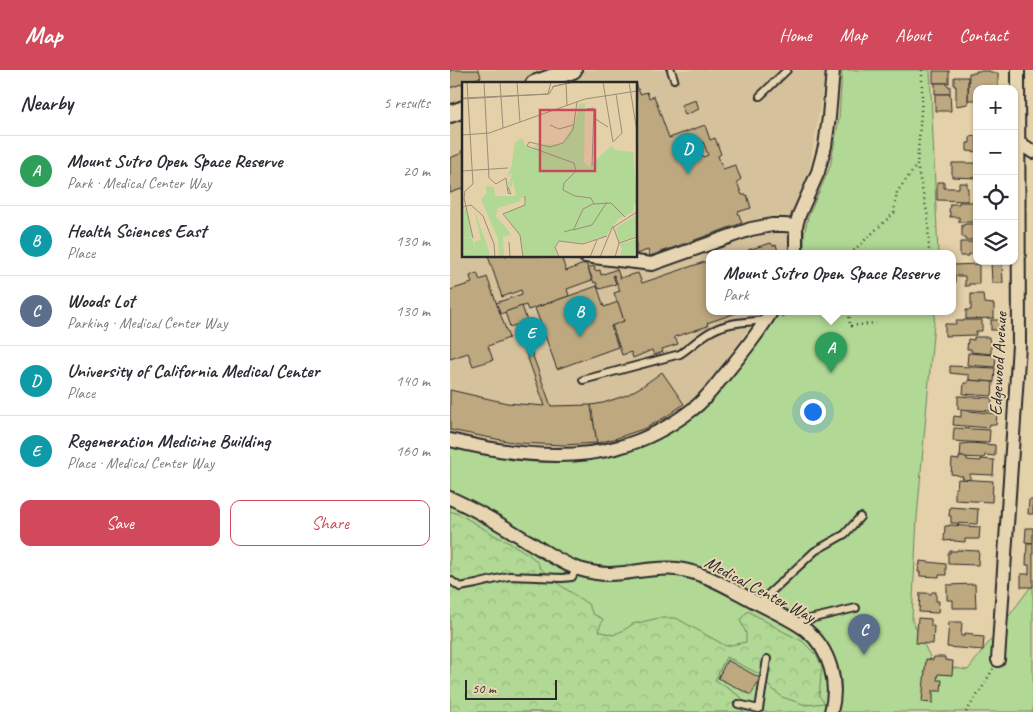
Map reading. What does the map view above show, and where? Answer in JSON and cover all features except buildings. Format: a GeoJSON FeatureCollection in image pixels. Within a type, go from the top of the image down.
{"type":"FeatureCollection","features":[{"type":"Feature","properties":{"kind":"street"},"geometry":{"type":"LineString","coordinates":[[552,80],[573,70]]}},
{"type":"Feature","properties":{"kind":"street"},"geometry":{"type":"LineString","coordinates":[[796,250],[796,226],[799,215],[822,160],[829,117],[833,70]]}},
{"type":"Feature","properties":{"kind":"street","name":"Edgewood Avenue"},"geometry":{"type":"LineString","coordinates":[[1018,70],[1018,130]]}},
{"type":"Feature","properties":{"kind":"street"},"geometry":{"type":"LineString","coordinates":[[450,114],[462,110]]}},
{"type":"Feature","properties":{"kind":"street"},"geometry":{"type":"LineString","coordinates":[[1018,142],[1033,152]]}},
{"type":"Feature","properties":{"kind":"street","name":"Edgewood Avenue"},"geometry":{"type":"LineString","coordinates":[[998,660],[1019,345],[1018,142]]}},
{"type":"Feature","properties":{"kind":"street"},"geometry":{"type":"LineString","coordinates":[[602,258],[652,264],[751,229],[772,225],[796,226]]}},
{"type":"Feature","properties":{"kind":"street"},"geometry":{"type":"LineString","coordinates":[[450,440],[496,449],[549,454],[590,453],[618,448],[632,443],[658,432],[704,399],[747,348],[769,316]]}},
{"type":"Feature","properties":{"kind":"street","name":"Medical Center Way"},"geometry":{"type":"LineString","coordinates":[[450,498],[487,516],[557,559],[577,568],[608,574],[666,568],[686,570],[709,578],[796,624],[812,636],[824,651],[828,660],[834,690],[831,712]]}},
{"type":"Feature","properties":{"kind":"lane"},"geometry":{"type":"LineString","coordinates":[[671,70],[674,79]]}},
{"type":"Feature","properties":{"kind":"lane"},"geometry":{"type":"LineString","coordinates":[[760,96],[788,70]]}},
{"type":"Feature","properties":{"kind":"lane"},"geometry":{"type":"LineString","coordinates":[[583,380],[680,354],[712,330],[732,323],[769,316]]}},
{"type":"Feature","properties":{"kind":"lane"},"geometry":{"type":"LineString","coordinates":[[759,604],[816,551],[845,534],[860,517]]}},
{"type":"Feature","properties":{"kind":"lane"},"geometry":{"type":"LineString","coordinates":[[450,580],[460,586],[509,576],[562,578],[572,577],[577,568]]}},
{"type":"Feature","properties":{"kind":"lane"},"geometry":{"type":"LineString","coordinates":[[796,624],[802,620],[856,608]]}},
{"type":"Feature","properties":{"kind":"lane"},"geometry":{"type":"LineString","coordinates":[[738,704],[760,709],[767,659]]}},
{"type":"Feature","properties":{"kind":"path"},"geometry":{"type":"LineString","coordinates":[[922,70],[917,164],[928,218],[929,250]]}},
{"type":"Feature","properties":{"kind":"path"},"geometry":{"type":"LineString","coordinates":[[854,250],[894,213],[897,192],[917,164]]}},
{"type":"Feature","properties":{"kind":"path"},"geometry":{"type":"LineString","coordinates":[[849,315],[850,326],[876,323]]}},
{"type":"Feature","properties":{"kind":"path"},"geometry":{"type":"LineString","coordinates":[[966,712],[998,660]]}},
{"type":"Feature","properties":{"kind":"shaded area"},"geometry":{"type":"Polygon","coordinates":[[[450,70],[826,70],[799,234],[793,250],[706,250],[706,315],[758,315],[740,341],[684,416],[606,450],[541,454],[450,439],[450,70]]]}},
{"type":"Feature","properties":{"kind":"green space"},"geometry":{"type":"Polygon","coordinates":[[[842,70],[930,70],[938,250],[804,250],[804,235],[808,217],[830,167],[839,118],[842,70]]]}},
{"type":"Feature","properties":{"kind":"green space"},"geometry":{"type":"Polygon","coordinates":[[[776,315],[935,315],[917,517],[912,620],[934,665],[968,670],[1033,584],[1033,712],[450,712],[450,445],[572,457],[682,424],[752,347],[776,315]]]}},
{"type":"Feature","properties":{"kind":"green space"},"geometry":{"type":"Polygon","coordinates":[[[450,511],[519,548],[533,558],[540,568],[560,585],[588,604],[593,614],[603,619],[598,631],[613,635],[633,624],[659,618],[676,618],[726,646],[746,642],[746,633],[740,620],[748,611],[802,641],[817,656],[822,666],[819,696],[825,703],[806,705],[782,697],[768,685],[763,676],[726,657],[715,680],[741,697],[743,712],[450,712],[450,511]]]}},
{"type":"Feature","properties":{"kind":"place","name":"University of California Medical Center"},"geometry":{"type":"Point","coordinates":[688,174]}},
{"type":"Feature","properties":{"kind":"place","name":"Health Sciences East"},"geometry":{"type":"Point","coordinates":[580,337]}},
{"type":"Feature","properties":{"kind":"place","name":"Regeneration Medicine Building"},"geometry":{"type":"Point","coordinates":[531,358]}},
{"type":"Feature","properties":{"kind":"place","name":"Mount Sutro Open Space Reserve"},"geometry":{"type":"Point","coordinates":[831,373]}},
{"type":"Feature","properties":{"kind":"place","name":"Woods Lot"},"geometry":{"type":"Point","coordinates":[864,655]}}]}
